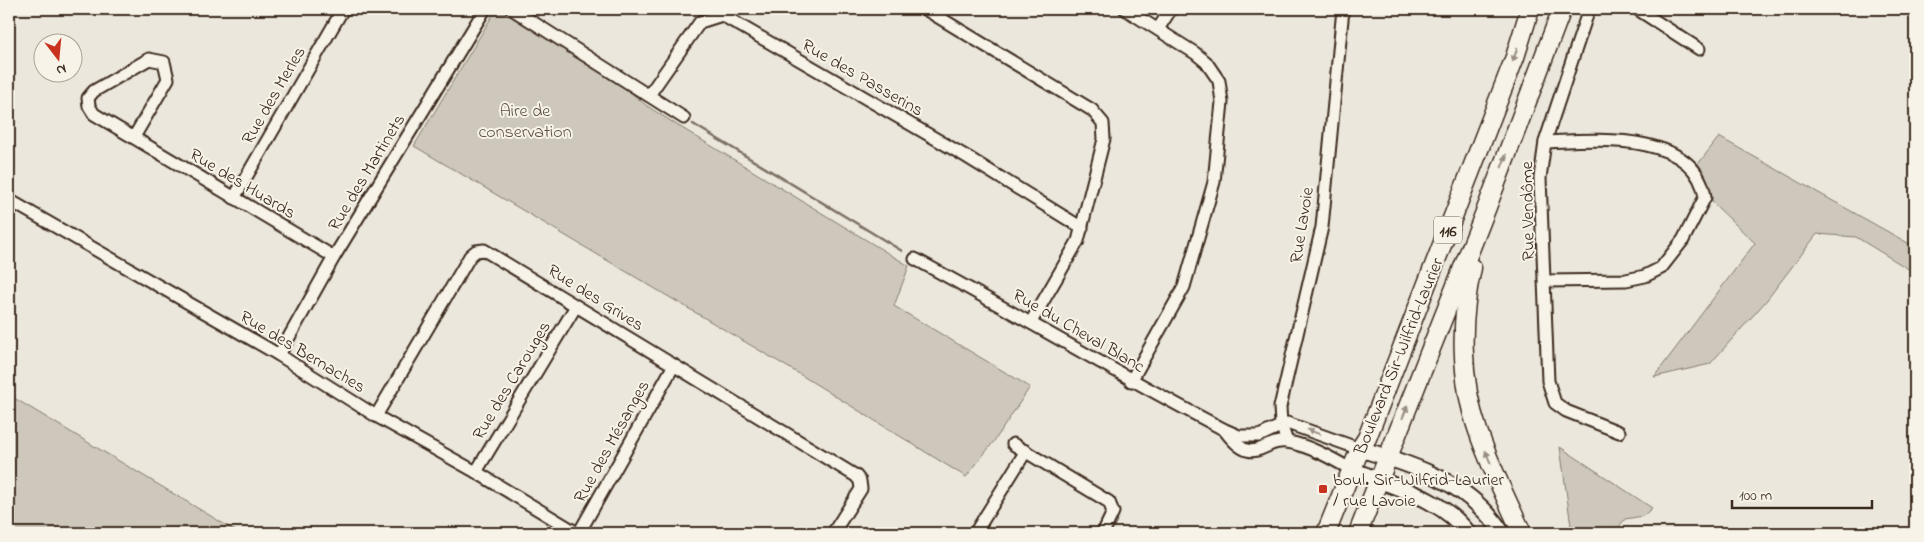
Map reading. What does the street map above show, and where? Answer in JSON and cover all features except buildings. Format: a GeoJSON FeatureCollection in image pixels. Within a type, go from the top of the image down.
{"type":"FeatureCollection","features":[{"type":"Feature","properties":{"kind":"main road","name":"Boulevard Sir-Wilfrid-Laurier"},"geometry":{"type":"LineString","coordinates":[[1326,533],[1360,449],[1367,438],[1500,94],[1530,9]]}},
{"type":"Feature","properties":{"kind":"main road","name":"Boulevard Sir-Wilfrid-Laurier"},"geometry":{"type":"LineString","coordinates":[[1358,533],[1487,206],[1562,9]]}},
{"type":"Feature","properties":{"kind":"main road"},"geometry":{"type":"LineString","coordinates":[[1487,206],[1467,291],[1464,324],[1465,364],[1469,400],[1477,430],[1522,533]]}},
{"type":"Feature","properties":{"kind":"street","name":"Rue des Merles"},"geometry":{"type":"LineString","coordinates":[[234,198],[343,9]]}},
{"type":"Feature","properties":{"kind":"street","name":"Rue des Martinets"},"geometry":{"type":"LineString","coordinates":[[279,355],[334,257],[485,9]]}},
{"type":"Feature","properties":{"kind":"street"},"geometry":{"type":"LineString","coordinates":[[512,9],[684,118]]}},
{"type":"Feature","properties":{"kind":"street"},"geometry":{"type":"LineString","coordinates":[[925,9],[1092,110],[1103,123],[1104,139],[1078,241],[1031,322]]}},
{"type":"Feature","properties":{"kind":"street"},"geometry":{"type":"LineString","coordinates":[[1126,9],[1206,62],[1218,81],[1222,102],[1214,182],[1184,287],[1131,381]]}},
{"type":"Feature","properties":{"kind":"street"},"geometry":{"type":"LineString","coordinates":[[1158,29],[1171,9]]}},
{"type":"Feature","properties":{"kind":"street","name":"Rue Lavoie"},"geometry":{"type":"LineString","coordinates":[[1287,442],[1281,424],[1282,396],[1322,227],[1343,9]]}},
{"type":"Feature","properties":{"kind":"street","name":"Rue Vendôme"},"geometry":{"type":"LineString","coordinates":[[1589,9],[1545,142],[1540,178],[1548,380],[1555,403],[1579,417],[1618,432]]}},
{"type":"Feature","properties":{"kind":"street"},"geometry":{"type":"LineString","coordinates":[[1637,9],[1699,49]]}},
{"type":"Feature","properties":{"kind":"street","name":"Rue des Passerins"},"geometry":{"type":"LineString","coordinates":[[649,96],[700,22],[722,15],[967,157],[1082,228]]}},
{"type":"Feature","properties":{"kind":"street","name":"Rue des Huards"},"geometry":{"type":"LineString","coordinates":[[134,137],[168,79],[164,62],[149,59],[94,90],[88,98],[89,106],[94,114],[334,257]]}},
{"type":"Feature","properties":{"kind":"street","name":"Rue Vendôme"},"geometry":{"type":"LineString","coordinates":[[1545,142],[1598,139],[1637,142],[1666,151],[1692,169],[1704,190],[1705,197],[1683,240],[1661,268],[1645,276],[1626,280],[1545,280]]}},
{"type":"Feature","properties":{"kind":"street","name":"Rue des Bernaches"},"geometry":{"type":"LineString","coordinates":[[9,200],[279,355],[376,416],[476,472],[578,533]]}},
{"type":"Feature","properties":{"kind":"street","name":"Rue des Grives"},"geometry":{"type":"LineString","coordinates":[[376,416],[470,256],[476,250],[491,253],[856,476],[860,482],[861,489],[833,533]]}},
{"type":"Feature","properties":{"kind":"street","name":"Rue du Cheval Blanc"},"geometry":{"type":"LineString","coordinates":[[915,259],[1031,322],[1131,381],[1225,430],[1240,436],[1259,436],[1281,424]]}},
{"type":"Feature","properties":{"kind":"street","name":"Rue des Carouges"},"geometry":{"type":"LineString","coordinates":[[476,472],[576,306]]}},
{"type":"Feature","properties":{"kind":"street","name":"Rue des Mésanges"},"geometry":{"type":"LineString","coordinates":[[578,533],[674,365]]}},
{"type":"Feature","properties":{"kind":"street"},"geometry":{"type":"LineString","coordinates":[[1281,424],[1293,424],[1360,449],[1424,469],[1458,488],[1491,516],[1502,533]]}},
{"type":"Feature","properties":{"kind":"street","name":"Rue du Cheval Blanc"},"geometry":{"type":"LineString","coordinates":[[1225,430],[1239,445],[1252,451],[1287,442]]}},
{"type":"Feature","properties":{"kind":"street"},"geometry":{"type":"LineString","coordinates":[[1287,442],[1331,458],[1352,470],[1379,481],[1421,494],[1461,524],[1468,533]]}},
{"type":"Feature","properties":{"kind":"street"},"geometry":{"type":"LineString","coordinates":[[1013,444],[1109,502],[1113,512],[1102,533]]}},
{"type":"Feature","properties":{"kind":"street"},"geometry":{"type":"LineString","coordinates":[[975,533],[1026,451]]}},
{"type":"Feature","properties":{"kind":"green space","name":"Aire de conservation"},"geometry":{"type":"Polygon","coordinates":[[[494,13],[505,13],[623,86],[647,106],[677,125],[909,266],[894,306],[1030,387],[995,440],[966,477],[801,375],[414,146],[494,13]]]}},
{"type":"Feature","properties":{"kind":"green space"},"geometry":{"type":"Polygon","coordinates":[[[1719,137],[1915,247],[1915,273],[1856,237],[1817,234],[1766,301],[1710,364],[1654,377],[1755,243],[1713,203],[1698,164],[1719,137]]]}},
{"type":"Feature","properties":{"kind":"green space"},"geometry":{"type":"Polygon","coordinates":[[[9,395],[239,533],[9,533],[9,395]]]}},
{"type":"Feature","properties":{"kind":"green space"},"geometry":{"type":"Polygon","coordinates":[[[1560,447],[1652,508],[1643,516],[1625,519],[1614,533],[1572,533],[1560,447]]]}},
{"type":"Feature","properties":{"kind":"waterway"},"geometry":{"type":"LineString","coordinates":[[693,124],[902,251]]}},
{"type":"Feature","properties":{"kind":"place","name":"boul. Sir-Wilfrid-Laurier / rue Lavoie"},"geometry":{"type":"Point","coordinates":[1323,489]}}]}
